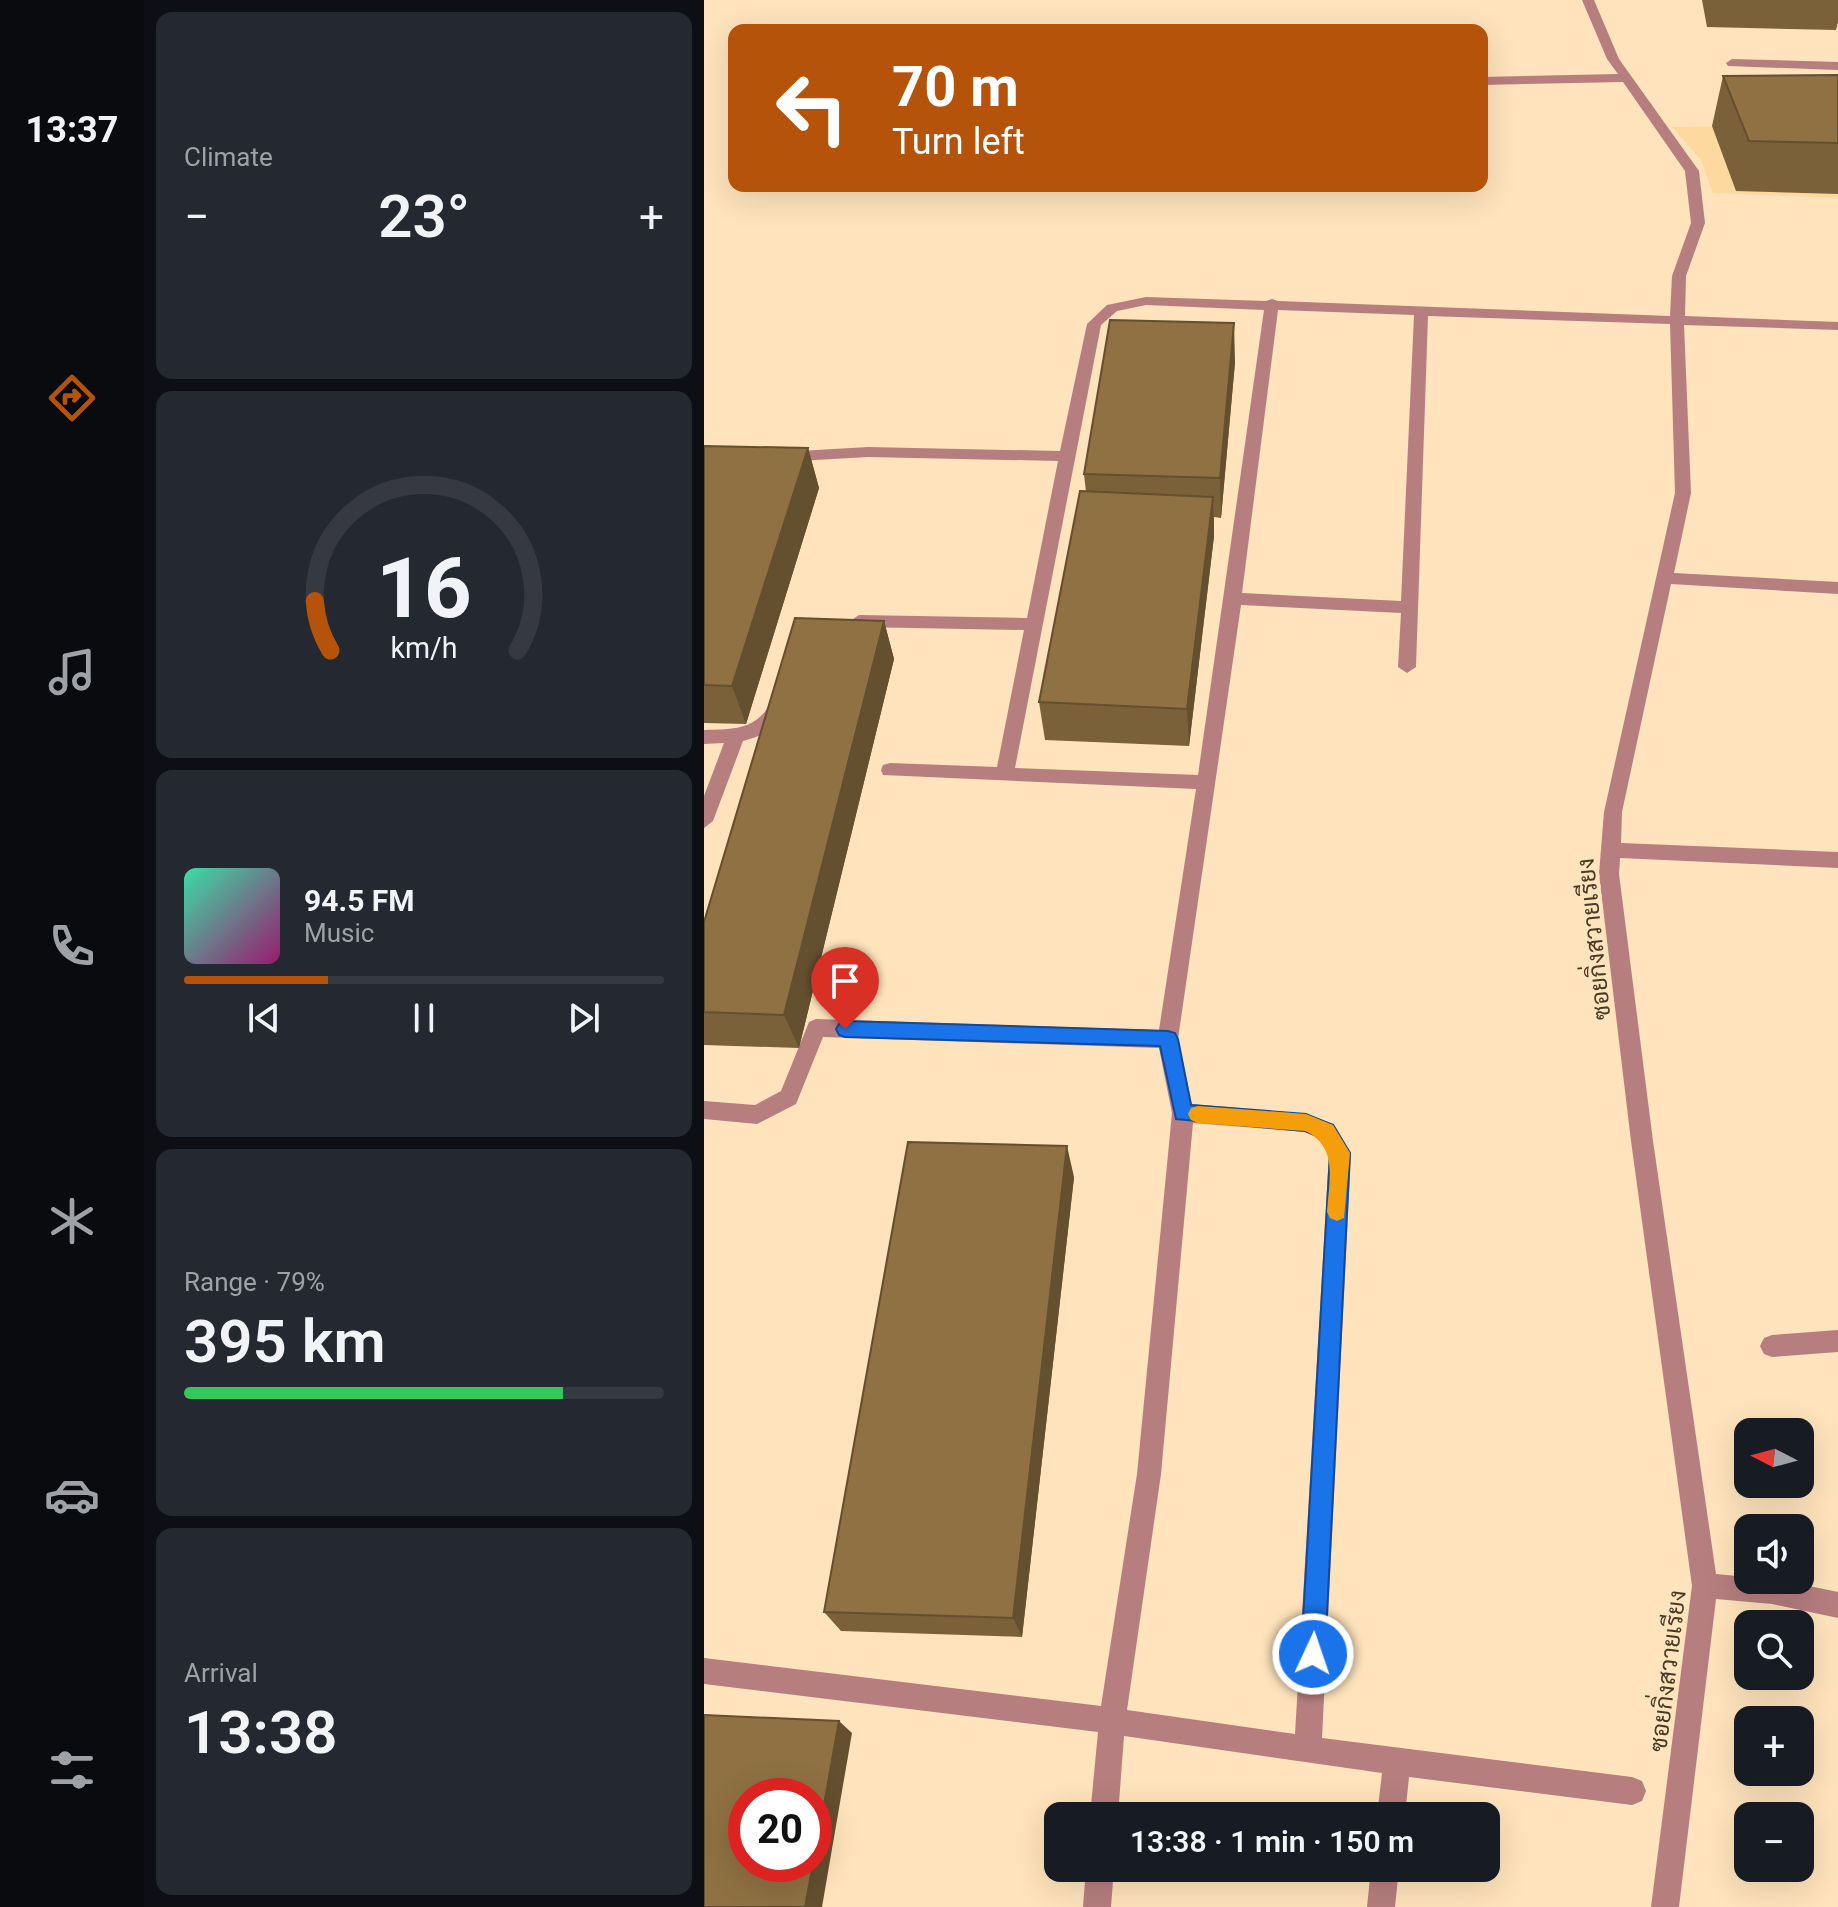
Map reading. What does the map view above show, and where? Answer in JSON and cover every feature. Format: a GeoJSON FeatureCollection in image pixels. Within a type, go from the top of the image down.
{"type":"FeatureCollection","features":[{"type":"Feature","properties":{"kind":"street","name":"ซอยกิ่งสวายเรียง"},"geometry":{"type":"LineString","coordinates":[[1588,0],[1599,31],[1625,78],[1692,171],[1698,223],[1679,276],[1677,321],[1683,493],[1613,812],[1609,874],[1642,1141],[1705,1586],[1665,1907]]}},
{"type":"Feature","properties":{"kind":"street"},"geometry":{"type":"LineString","coordinates":[[1732,63],[1838,66]]}},
{"type":"Feature","properties":{"kind":"street"},"geometry":{"type":"LineString","coordinates":[[1488,81],[1625,78]]}},
{"type":"Feature","properties":{"kind":"street"},"geometry":{"type":"LineString","coordinates":[[1005,773],[1094,324],[1102,315],[1126,303],[1146,301],[1272,303],[1421,312],[1838,326]]}},
{"type":"Feature","properties":{"kind":"street"},"geometry":{"type":"LineString","coordinates":[[1105,1802],[1112,1721],[1149,1474],[1183,1113],[1168,1039],[1233,599],[1272,303]]}},
{"type":"Feature","properties":{"kind":"street"},"geometry":{"type":"LineString","coordinates":[[1407,667],[1421,312]]}},
{"type":"Feature","properties":{"kind":"street"},"geometry":{"type":"LineString","coordinates":[[764,458],[868,452],[1067,456]]}},
{"type":"Feature","properties":{"kind":"street"},"geometry":{"type":"LineString","coordinates":[[1666,578],[1838,588]]}},
{"type":"Feature","properties":{"kind":"street"},"geometry":{"type":"LineString","coordinates":[[1233,599],[1411,607]]}},
{"type":"Feature","properties":{"kind":"street"},"geometry":{"type":"LineString","coordinates":[[841,621],[1035,624]]}},
{"type":"Feature","properties":{"kind":"street"},"geometry":{"type":"LineString","coordinates":[[704,737],[756,731],[773,719],[782,692]]}},
{"type":"Feature","properties":{"kind":"street"},"geometry":{"type":"LineString","coordinates":[[704,821],[736,735]]}},
{"type":"Feature","properties":{"kind":"street"},"geometry":{"type":"LineString","coordinates":[[890,770],[1207,782]]}},
{"type":"Feature","properties":{"kind":"street"},"geometry":{"type":"LineString","coordinates":[[1610,850],[1838,860]]}},
{"type":"Feature","properties":{"kind":"street"},"geometry":{"type":"LineString","coordinates":[[704,1110],[757,1115],[789,1097],[816,1028],[1168,1039]]}},
{"type":"Feature","properties":{"kind":"street"},"geometry":{"type":"LineString","coordinates":[[1183,1113],[1306,1123],[1326,1131],[1340,1153],[1308,1748]]}},
{"type":"Feature","properties":{"kind":"street"},"geometry":{"type":"LineString","coordinates":[[1772,1346],[1838,1341]]}},
{"type":"Feature","properties":{"kind":"street"},"geometry":{"type":"LineString","coordinates":[[1705,1586],[1772,1591],[1838,1605]]}},
{"type":"Feature","properties":{"kind":"street"},"geometry":{"type":"LineString","coordinates":[[704,1671],[1112,1721],[1397,1762],[1632,1791]]}},
{"type":"Feature","properties":{"kind":"street"},"geometry":{"type":"LineString","coordinates":[[1393,1802],[1397,1762]]}},
{"type":"Feature","properties":{"kind":"street"},"geometry":{"type":"LineString","coordinates":[[1097,1907],[1099,1882]]}},
{"type":"Feature","properties":{"kind":"street"},"geometry":{"type":"LineString","coordinates":[[1381,1907],[1384,1882]]}},
{"type":"Feature","properties":{"kind":"shaded area"},"geometry":{"type":"Polygon","coordinates":[[[1838,125],[1838,198],[1713,193],[1701,160],[1672,127],[1838,125]]]}},
{"type":"Feature","properties":{"kind":"building"},"geometry":{"type":"Polygon","coordinates":[[[1838,75],[1838,143],[1749,141],[1723,76],[1838,75]]]}},
{"type":"Feature","properties":{"kind":"building"},"geometry":{"type":"Polygon","coordinates":[[[1110,320],[1234,323],[1220,478],[1084,474],[1110,320]]]}},
{"type":"Feature","properties":{"kind":"building"},"geometry":{"type":"Polygon","coordinates":[[[704,446],[808,448],[732,686],[704,685],[704,446]]]}},
{"type":"Feature","properties":{"kind":"building"},"geometry":{"type":"Polygon","coordinates":[[[1080,491],[1213,497],[1187,709],[1039,702],[1080,491]]]}},
{"type":"Feature","properties":{"kind":"building"},"geometry":{"type":"Polygon","coordinates":[[[795,618],[884,621],[784,1015],[704,1012],[704,922],[795,618]]]}},
{"type":"Feature","properties":{"kind":"building"},"geometry":{"type":"Polygon","coordinates":[[[908,1142],[1067,1146],[1013,1618],[824,1612],[908,1142]]]}},
{"type":"Feature","properties":{"kind":"building"},"geometry":{"type":"Polygon","coordinates":[[[704,1715],[839,1721],[829,1778],[728,1778],[728,1882],[810,1882],[805,1907],[704,1907],[704,1715]]]}},
{"type":"Feature","properties":{"kind":"slow traffic"},"geometry":{"type":"LineString","coordinates":[[1198,1114],[1306,1123],[1326,1131],[1340,1153],[1337,1212]]}},
{"type":"Feature","properties":{"kind":"route"},"geometry":{"type":"LineString","coordinates":[[845,1029],[1168,1039],[1183,1113],[1306,1123],[1326,1131],[1340,1153],[1313,1654]]}}]}
